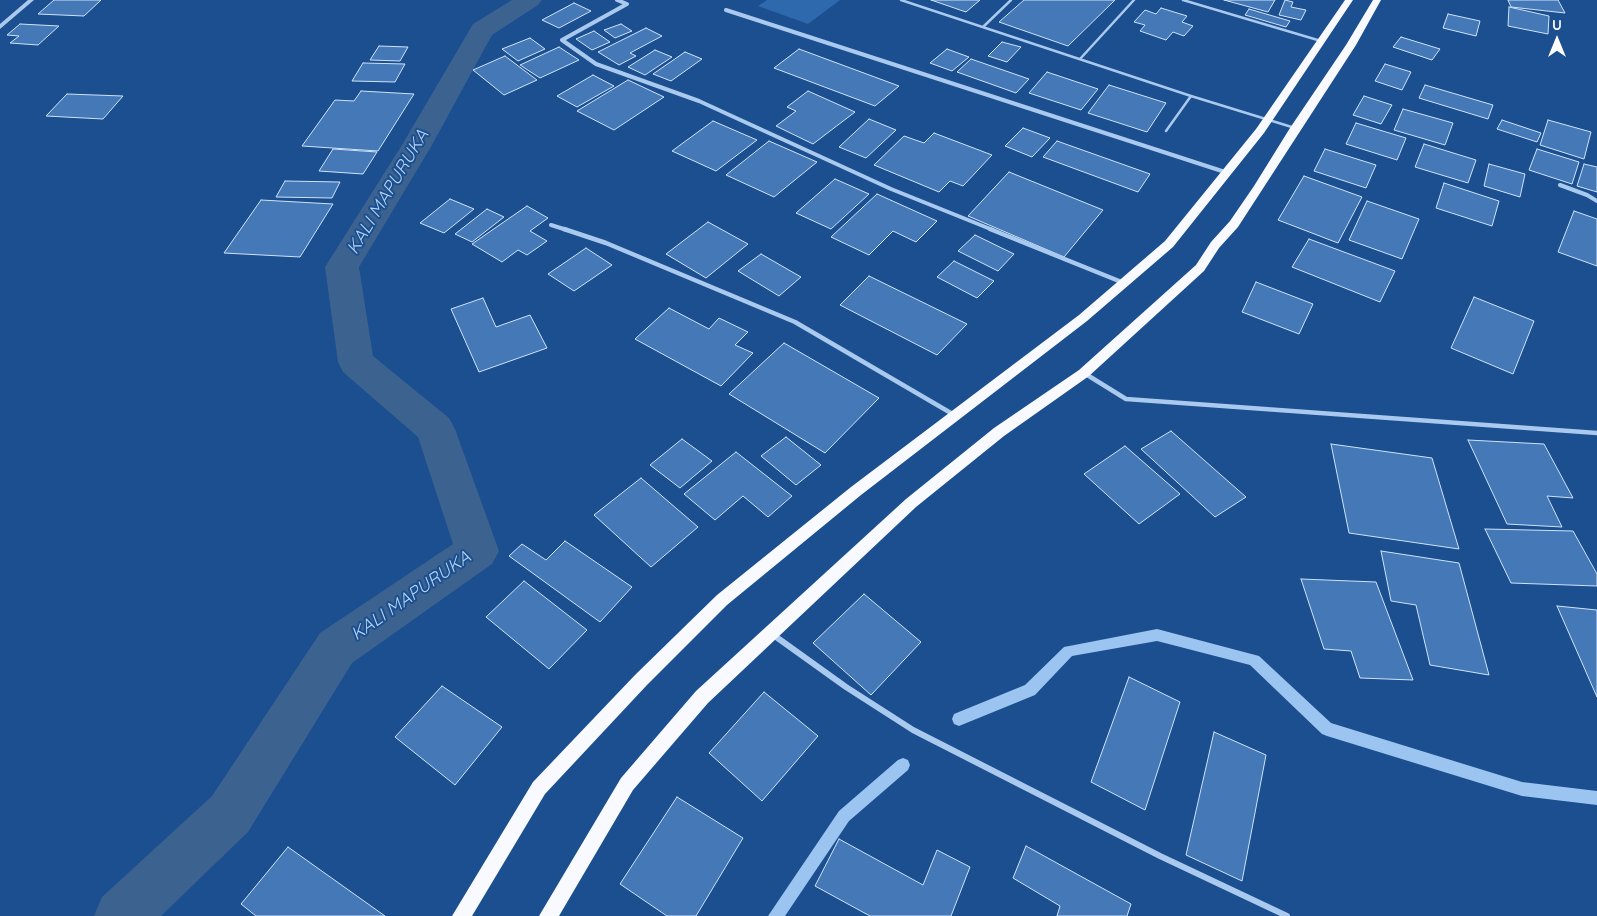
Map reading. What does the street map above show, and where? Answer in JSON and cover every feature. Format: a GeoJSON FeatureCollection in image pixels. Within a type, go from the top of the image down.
{"type":"FeatureCollection","features":[{"type":"Feature","properties":{"kind":"highway"},"geometry":{"type":"LineString","coordinates":[[461,916],[539,788],[641,680],[722,600],[856,491],[1083,318],[1169,244],[1205,201],[1225,172],[1267,120],[1349,0]]}},
{"type":"Feature","properties":{"kind":"highway"},"geometry":{"type":"LineString","coordinates":[[548,916],[627,784],[702,697],[911,503],[999,432],[1084,373],[1200,268],[1215,245],[1234,224],[1351,45],[1377,0]]}},
{"type":"Feature","properties":{"kind":"street"},"geometry":{"type":"LineString","coordinates":[[0,27],[31,0]]}},
{"type":"Feature","properties":{"kind":"street"},"geometry":{"type":"LineString","coordinates":[[617,0],[628,4],[562,40],[596,64],[699,101],[891,189],[1124,283]]}},
{"type":"Feature","properties":{"kind":"street"},"geometry":{"type":"LineString","coordinates":[[726,10],[1225,172]]}},
{"type":"Feature","properties":{"kind":"street"},"geometry":{"type":"LineString","coordinates":[[1560,186],[1597,200]]}},
{"type":"Feature","properties":{"kind":"street"},"geometry":{"type":"LineString","coordinates":[[551,225],[606,243],[795,322],[956,416]]}},
{"type":"Feature","properties":{"kind":"street"},"geometry":{"type":"LineString","coordinates":[[1084,373],[1126,399],[1201,407],[1597,433]]}},
{"type":"Feature","properties":{"kind":"street"},"geometry":{"type":"LineString","coordinates":[[770,632],[846,688],[913,730],[1160,856],[1287,916]]}},
{"type":"Feature","properties":{"kind":"lane"},"geometry":{"type":"LineString","coordinates":[[901,0],[1191,96],[1296,128]]}},
{"type":"Feature","properties":{"kind":"lane"},"geometry":{"type":"LineString","coordinates":[[983,27],[1011,0]]}},
{"type":"Feature","properties":{"kind":"lane"},"geometry":{"type":"LineString","coordinates":[[1080,59],[1134,0]]}},
{"type":"Feature","properties":{"kind":"lane"},"geometry":{"type":"LineString","coordinates":[[1183,0],[1321,41]]}},
{"type":"Feature","properties":{"kind":"lane"},"geometry":{"type":"LineString","coordinates":[[1166,132],[1191,96]]}},
{"type":"Feature","properties":{"kind":"shaded area"},"geometry":{"type":"Polygon","coordinates":[[[767,0],[840,0],[808,24],[758,6],[767,0]]]}},
{"type":"Feature","properties":{"kind":"building"},"geometry":{"type":"Polygon","coordinates":[[[54,0],[101,0],[84,16],[38,14],[54,0]]]}},
{"type":"Feature","properties":{"kind":"building"},"geometry":{"type":"Polygon","coordinates":[[[931,0],[980,0],[966,12],[931,0]]]}},
{"type":"Feature","properties":{"kind":"building"},"geometry":{"type":"Polygon","coordinates":[[[1024,0],[1115,0],[1068,46],[999,22],[1024,0]]]}},
{"type":"Feature","properties":{"kind":"building"},"geometry":{"type":"Polygon","coordinates":[[[1224,0],[1275,0],[1268,12],[1224,0]]]}},
{"type":"Feature","properties":{"kind":"building"},"geometry":{"type":"Polygon","coordinates":[[[1285,0],[1293,2],[1291,7],[1306,10],[1301,20],[1279,15],[1285,0]]]}},
{"type":"Feature","properties":{"kind":"building"},"geometry":{"type":"Polygon","coordinates":[[[1508,0],[1558,0],[1565,13],[1511,7],[1508,0]]]}},
{"type":"Feature","properties":{"kind":"building"},"geometry":{"type":"Polygon","coordinates":[[[574,3],[591,11],[559,28],[542,20],[574,3]]]}},
{"type":"Feature","properties":{"kind":"building"},"geometry":{"type":"Polygon","coordinates":[[[1509,7],[1549,16],[1548,34],[1508,26],[1509,7]]]}},
{"type":"Feature","properties":{"kind":"building"},"geometry":{"type":"Polygon","coordinates":[[[1161,8],[1187,16],[1182,22],[1193,26],[1184,36],[1173,32],[1166,40],[1140,31],[1145,25],[1134,22],[1145,10],[1156,14],[1161,8]]]}},
{"type":"Feature","properties":{"kind":"building"},"geometry":{"type":"Polygon","coordinates":[[[1249,9],[1290,21],[1286,27],[1245,15],[1249,9]]]}},
{"type":"Feature","properties":{"kind":"building"},"geometry":{"type":"Polygon","coordinates":[[[1448,14],[1480,21],[1476,36],[1443,28],[1448,14]]]}},
{"type":"Feature","properties":{"kind":"building"},"geometry":{"type":"Polygon","coordinates":[[[20,24],[59,26],[38,45],[10,43],[19,36],[7,35],[20,24]]]}},
{"type":"Feature","properties":{"kind":"building"},"geometry":{"type":"Polygon","coordinates":[[[621,24],[632,31],[615,38],[604,30],[621,24]]]}},
{"type":"Feature","properties":{"kind":"building"},"geometry":{"type":"Polygon","coordinates":[[[646,28],[662,36],[630,53],[636,56],[619,65],[598,52],[646,28]]]}},
{"type":"Feature","properties":{"kind":"building"},"geometry":{"type":"Polygon","coordinates":[[[594,31],[610,42],[592,50],[576,39],[594,31]]]}},
{"type":"Feature","properties":{"kind":"building"},"geometry":{"type":"Polygon","coordinates":[[[1401,37],[1440,49],[1432,60],[1393,47],[1401,37]]]}},
{"type":"Feature","properties":{"kind":"building"},"geometry":{"type":"Polygon","coordinates":[[[530,38],[545,49],[518,61],[502,49],[530,38]]]}},
{"type":"Feature","properties":{"kind":"building"},"geometry":{"type":"Polygon","coordinates":[[[1002,42],[1021,47],[1007,62],[988,56],[1002,42]]]}},
{"type":"Feature","properties":{"kind":"building"},"geometry":{"type":"Polygon","coordinates":[[[379,46],[408,47],[400,61],[370,60],[379,46]]]}},
{"type":"Feature","properties":{"kind":"building"},"geometry":{"type":"Polygon","coordinates":[[[559,47],[579,60],[540,78],[520,65],[559,47]]]}},
{"type":"Feature","properties":{"kind":"building"},"geometry":{"type":"Polygon","coordinates":[[[799,49],[899,86],[875,106],[774,68],[799,49]]]}},
{"type":"Feature","properties":{"kind":"building"},"geometry":{"type":"Polygon","coordinates":[[[947,49],[969,57],[952,71],[930,63],[947,49]]]}},
{"type":"Feature","properties":{"kind":"building"},"geometry":{"type":"Polygon","coordinates":[[[655,50],[672,57],[645,75],[628,67],[655,50]]]}},
{"type":"Feature","properties":{"kind":"building"},"geometry":{"type":"Polygon","coordinates":[[[685,52],[702,59],[671,81],[653,74],[685,52]]]}},
{"type":"Feature","properties":{"kind":"building"},"geometry":{"type":"Polygon","coordinates":[[[505,56],[537,80],[504,95],[473,70],[505,56]]]}},
{"type":"Feature","properties":{"kind":"building"},"geometry":{"type":"Polygon","coordinates":[[[971,59],[1029,79],[1016,93],[957,72],[971,59]]]}},
{"type":"Feature","properties":{"kind":"building"},"geometry":{"type":"Polygon","coordinates":[[[363,63],[405,64],[395,82],[352,81],[363,63]]]}},
{"type":"Feature","properties":{"kind":"building"},"geometry":{"type":"Polygon","coordinates":[[[1385,64],[1411,72],[1402,90],[1375,81],[1385,64]]]}},
{"type":"Feature","properties":{"kind":"building"},"geometry":{"type":"Polygon","coordinates":[[[1047,72],[1098,89],[1081,110],[1029,93],[1047,72]]]}},
{"type":"Feature","properties":{"kind":"building"},"geometry":{"type":"Polygon","coordinates":[[[593,75],[614,86],[577,107],[557,96],[593,75]]]}},
{"type":"Feature","properties":{"kind":"building"},"geometry":{"type":"Polygon","coordinates":[[[628,80],[664,97],[614,130],[577,111],[628,80]]]}},
{"type":"Feature","properties":{"kind":"building"},"geometry":{"type":"Polygon","coordinates":[[[1109,85],[1166,103],[1147,132],[1088,113],[1109,85]]]}},
{"type":"Feature","properties":{"kind":"building"},"geometry":{"type":"Polygon","coordinates":[[[1425,85],[1493,105],[1488,119],[1419,98],[1425,85]]]}},
{"type":"Feature","properties":{"kind":"building"},"geometry":{"type":"Polygon","coordinates":[[[361,91],[414,94],[378,151],[302,146],[335,100],[354,101],[361,91]]]}},
{"type":"Feature","properties":{"kind":"building"},"geometry":{"type":"Polygon","coordinates":[[[808,91],[855,112],[813,144],[776,126],[796,111],[787,107],[808,91]]]}},
{"type":"Feature","properties":{"kind":"building"},"geometry":{"type":"Polygon","coordinates":[[[67,94],[123,96],[103,119],[46,116],[67,94]]]}},
{"type":"Feature","properties":{"kind":"building"},"geometry":{"type":"Polygon","coordinates":[[[1364,96],[1392,105],[1381,124],[1353,115],[1364,96]]]}},
{"type":"Feature","properties":{"kind":"building"},"geometry":{"type":"Polygon","coordinates":[[[1403,109],[1453,123],[1445,145],[1394,130],[1403,109]]]}},
{"type":"Feature","properties":{"kind":"building"},"geometry":{"type":"Polygon","coordinates":[[[869,119],[896,130],[866,158],[839,147],[869,119]]]}},
{"type":"Feature","properties":{"kind":"building"},"geometry":{"type":"Polygon","coordinates":[[[1502,120],[1541,133],[1537,142],[1497,129],[1502,120]]]}},
{"type":"Feature","properties":{"kind":"building"},"geometry":{"type":"Polygon","coordinates":[[[1548,120],[1591,132],[1584,159],[1540,145],[1548,120]]]}},
{"type":"Feature","properties":{"kind":"building"},"geometry":{"type":"Polygon","coordinates":[[[713,121],[757,140],[716,171],[672,151],[713,121]]]}},
{"type":"Feature","properties":{"kind":"building"},"geometry":{"type":"Polygon","coordinates":[[[1356,123],[1406,138],[1397,160],[1346,144],[1356,123]]]}},
{"type":"Feature","properties":{"kind":"building"},"geometry":{"type":"Polygon","coordinates":[[[1023,128],[1050,138],[1032,157],[1005,146],[1023,128]]]}},
{"type":"Feature","properties":{"kind":"building"},"geometry":{"type":"Polygon","coordinates":[[[934,133],[992,155],[963,186],[950,181],[939,192],[874,165],[904,136],[924,143],[934,133]]]}},
{"type":"Feature","properties":{"kind":"building"},"geometry":{"type":"Polygon","coordinates":[[[769,141],[817,162],[774,197],[726,175],[769,141]]]}},
{"type":"Feature","properties":{"kind":"building"},"geometry":{"type":"Polygon","coordinates":[[[1057,141],[1150,174],[1138,192],[1043,157],[1057,141]]]}},
{"type":"Feature","properties":{"kind":"building"},"geometry":{"type":"Polygon","coordinates":[[[1424,144],[1476,160],[1468,183],[1415,167],[1424,144]]]}},
{"type":"Feature","properties":{"kind":"building"},"geometry":{"type":"Polygon","coordinates":[[[333,149],[377,152],[363,174],[319,171],[333,149]]]}},
{"type":"Feature","properties":{"kind":"building"},"geometry":{"type":"Polygon","coordinates":[[[1325,149],[1376,165],[1366,188],[1314,171],[1325,149]]]}},
{"type":"Feature","properties":{"kind":"building"},"geometry":{"type":"Polygon","coordinates":[[[1537,149],[1579,162],[1572,184],[1529,170],[1537,149]]]}},
{"type":"Feature","properties":{"kind":"building"},"geometry":{"type":"Polygon","coordinates":[[[1489,164],[1525,174],[1520,197],[1484,186],[1489,164]]]}},
{"type":"Feature","properties":{"kind":"building"},"geometry":{"type":"Polygon","coordinates":[[[1584,164],[1597,167],[1597,192],[1577,186],[1584,164]]]}},
{"type":"Feature","properties":{"kind":"building"},"geometry":{"type":"Polygon","coordinates":[[[1009,172],[1103,210],[1064,257],[968,216],[1009,172]]]}},
{"type":"Feature","properties":{"kind":"building"},"geometry":{"type":"Polygon","coordinates":[[[1304,176],[1362,197],[1338,243],[1278,220],[1304,176]]]}},
{"type":"Feature","properties":{"kind":"building"},"geometry":{"type":"Polygon","coordinates":[[[835,179],[869,194],[831,229],[796,213],[835,179]]]}},
{"type":"Feature","properties":{"kind":"building"},"geometry":{"type":"Polygon","coordinates":[[[285,181],[340,182],[332,198],[276,197],[285,181]]]}},
{"type":"Feature","properties":{"kind":"building"},"geometry":{"type":"Polygon","coordinates":[[[1444,183],[1499,201],[1492,226],[1436,208],[1444,183]]]}},
{"type":"Feature","properties":{"kind":"building"},"geometry":{"type":"Polygon","coordinates":[[[877,194],[937,221],[916,242],[893,231],[869,255],[831,237],[877,194]]]}},
{"type":"Feature","properties":{"kind":"building"},"geometry":{"type":"Polygon","coordinates":[[[450,199],[474,209],[444,233],[420,223],[450,199]]]}},
{"type":"Feature","properties":{"kind":"building"},"geometry":{"type":"Polygon","coordinates":[[[261,200],[333,204],[300,257],[224,253],[261,200]]]}},
{"type":"Feature","properties":{"kind":"building"},"geometry":{"type":"Polygon","coordinates":[[[1367,201],[1419,219],[1402,259],[1349,240],[1367,201]]]}},
{"type":"Feature","properties":{"kind":"building"},"geometry":{"type":"Polygon","coordinates":[[[527,206],[548,218],[530,231],[547,241],[527,255],[518,250],[502,262],[472,244],[527,206]]]}},
{"type":"Feature","properties":{"kind":"building"},"geometry":{"type":"Polygon","coordinates":[[[487,209],[504,217],[472,242],[455,234],[487,209]]]}},
{"type":"Feature","properties":{"kind":"building"},"geometry":{"type":"Polygon","coordinates":[[[1574,211],[1597,219],[1597,266],[1558,252],[1574,211]]]}},
{"type":"Feature","properties":{"kind":"building"},"geometry":{"type":"Polygon","coordinates":[[[708,222],[748,244],[706,278],[666,254],[708,222]]]}},
{"type":"Feature","properties":{"kind":"building"},"geometry":{"type":"Polygon","coordinates":[[[975,235],[1014,254],[998,271],[958,251],[975,235]]]}},
{"type":"Feature","properties":{"kind":"building"},"geometry":{"type":"Polygon","coordinates":[[[1309,239],[1395,271],[1380,302],[1292,267],[1309,239]]]}},
{"type":"Feature","properties":{"kind":"building"},"geometry":{"type":"Polygon","coordinates":[[[586,248],[612,265],[574,291],[548,274],[586,248]]]}},
{"type":"Feature","properties":{"kind":"building"},"geometry":{"type":"Polygon","coordinates":[[[761,254],[801,277],[779,296],[738,271],[761,254]]]}},
{"type":"Feature","properties":{"kind":"building"},"geometry":{"type":"Polygon","coordinates":[[[954,261],[994,281],[977,298],[937,277],[954,261]]]}},
{"type":"Feature","properties":{"kind":"building"},"geometry":{"type":"Polygon","coordinates":[[[869,276],[967,324],[937,355],[840,305],[869,276]]]}},
{"type":"Feature","properties":{"kind":"building"},"geometry":{"type":"Polygon","coordinates":[[[1256,282],[1313,304],[1299,334],[1242,312],[1256,282]]]}},
{"type":"Feature","properties":{"kind":"building"},"geometry":{"type":"Polygon","coordinates":[[[1474,297],[1534,321],[1513,374],[1451,348],[1474,297]]]}},
{"type":"Feature","properties":{"kind":"building"},"geometry":{"type":"Polygon","coordinates":[[[483,298],[496,327],[530,315],[547,348],[479,372],[451,309],[483,298]]]}},
{"type":"Feature","properties":{"kind":"building"},"geometry":{"type":"Polygon","coordinates":[[[669,308],[709,329],[719,318],[748,332],[735,345],[753,353],[721,386],[635,339],[669,308]]]}},
{"type":"Feature","properties":{"kind":"building"},"geometry":{"type":"Polygon","coordinates":[[[784,343],[879,398],[825,453],[729,394],[784,343]]]}},
{"type":"Feature","properties":{"kind":"building"},"geometry":{"type":"Polygon","coordinates":[[[1171,431],[1246,497],[1215,517],[1141,449],[1171,431]]]}},
{"type":"Feature","properties":{"kind":"building"},"geometry":{"type":"Polygon","coordinates":[[[786,437],[821,465],[796,485],[761,456],[786,437]]]}},
{"type":"Feature","properties":{"kind":"building"},"geometry":{"type":"Polygon","coordinates":[[[682,439],[712,461],[680,488],[650,465],[682,439]]]}},
{"type":"Feature","properties":{"kind":"building"},"geometry":{"type":"Polygon","coordinates":[[[1468,440],[1544,444],[1573,498],[1547,496],[1562,527],[1507,524],[1468,440]]]}},
{"type":"Feature","properties":{"kind":"building"},"geometry":{"type":"Polygon","coordinates":[[[1331,444],[1432,458],[1459,549],[1349,533],[1331,444]]]}},
{"type":"Feature","properties":{"kind":"building"},"geometry":{"type":"Polygon","coordinates":[[[1125,446],[1180,494],[1139,524],[1084,474],[1125,446]]]}},
{"type":"Feature","properties":{"kind":"building"},"geometry":{"type":"Polygon","coordinates":[[[736,452],[792,496],[768,517],[743,496],[715,520],[684,494],[736,452]]]}},
{"type":"Feature","properties":{"kind":"building"},"geometry":{"type":"Polygon","coordinates":[[[641,478],[698,527],[651,567],[594,515],[641,478]]]}},
{"type":"Feature","properties":{"kind":"building"},"geometry":{"type":"Polygon","coordinates":[[[1485,529],[1573,531],[1597,574],[1597,586],[1511,583],[1485,529]]]}},
{"type":"Feature","properties":{"kind":"building"},"geometry":{"type":"Polygon","coordinates":[[[565,541],[632,587],[600,622],[509,556],[522,544],[546,560],[565,541]]]}},
{"type":"Feature","properties":{"kind":"building"},"geometry":{"type":"Polygon","coordinates":[[[1381,551],[1459,563],[1489,675],[1430,665],[1416,605],[1391,601],[1381,551]]]}},
{"type":"Feature","properties":{"kind":"building"},"geometry":{"type":"Polygon","coordinates":[[[1301,579],[1376,582],[1413,680],[1360,678],[1351,651],[1324,649],[1301,579]]]}},
{"type":"Feature","properties":{"kind":"building"},"geometry":{"type":"Polygon","coordinates":[[[524,581],[587,630],[549,669],[486,617],[524,581]]]}},
{"type":"Feature","properties":{"kind":"building"},"geometry":{"type":"Polygon","coordinates":[[[864,594],[921,642],[871,695],[813,643],[864,594]]]}},
{"type":"Feature","properties":{"kind":"building"},"geometry":{"type":"Polygon","coordinates":[[[1557,606],[1597,610],[1597,697],[1557,606]]]}},
{"type":"Feature","properties":{"kind":"building"},"geometry":{"type":"Polygon","coordinates":[[[1129,677],[1180,702],[1145,810],[1091,782],[1129,677]]]}},
{"type":"Feature","properties":{"kind":"building"},"geometry":{"type":"Polygon","coordinates":[[[442,686],[502,727],[455,785],[395,737],[442,686]]]}},
{"type":"Feature","properties":{"kind":"building"},"geometry":{"type":"Polygon","coordinates":[[[764,692],[818,736],[762,801],[709,753],[764,692]]]}},
{"type":"Feature","properties":{"kind":"building"},"geometry":{"type":"Polygon","coordinates":[[[1214,732],[1266,755],[1242,881],[1186,855],[1214,732]]]}},
{"type":"Feature","properties":{"kind":"building"},"geometry":{"type":"Polygon","coordinates":[[[677,797],[743,838],[696,916],[667,916],[620,884],[677,797]]]}},
{"type":"Feature","properties":{"kind":"building"},"geometry":{"type":"Polygon","coordinates":[[[839,839],[923,885],[937,850],[970,867],[951,916],[870,916],[815,886],[839,839]]]}},
{"type":"Feature","properties":{"kind":"building"},"geometry":{"type":"Polygon","coordinates":[[[1026,846],[1131,904],[1127,916],[1057,916],[1060,906],[1013,878],[1026,846]]]}},
{"type":"Feature","properties":{"kind":"building"},"geometry":{"type":"Polygon","coordinates":[[[288,847],[385,916],[256,916],[241,904],[288,847]]]}},
{"type":"Feature","properties":{"kind":"waterway","name":"KALI MAPURUKA"},"geometry":{"type":"LineString","coordinates":[[121,916],[230,814],[336,648],[477,551],[435,429],[356,362],[342,267],[417,145],[482,30],[529,0]]}},
{"type":"Feature","properties":{"kind":"waterway"},"geometry":{"type":"LineString","coordinates":[[959,719],[1030,690],[1069,651],[1157,635],[1254,660],[1327,729],[1522,789],[1597,798]]}},
{"type":"Feature","properties":{"kind":"waterway"},"geometry":{"type":"LineString","coordinates":[[776,916],[844,816],[903,765]]}}]}
